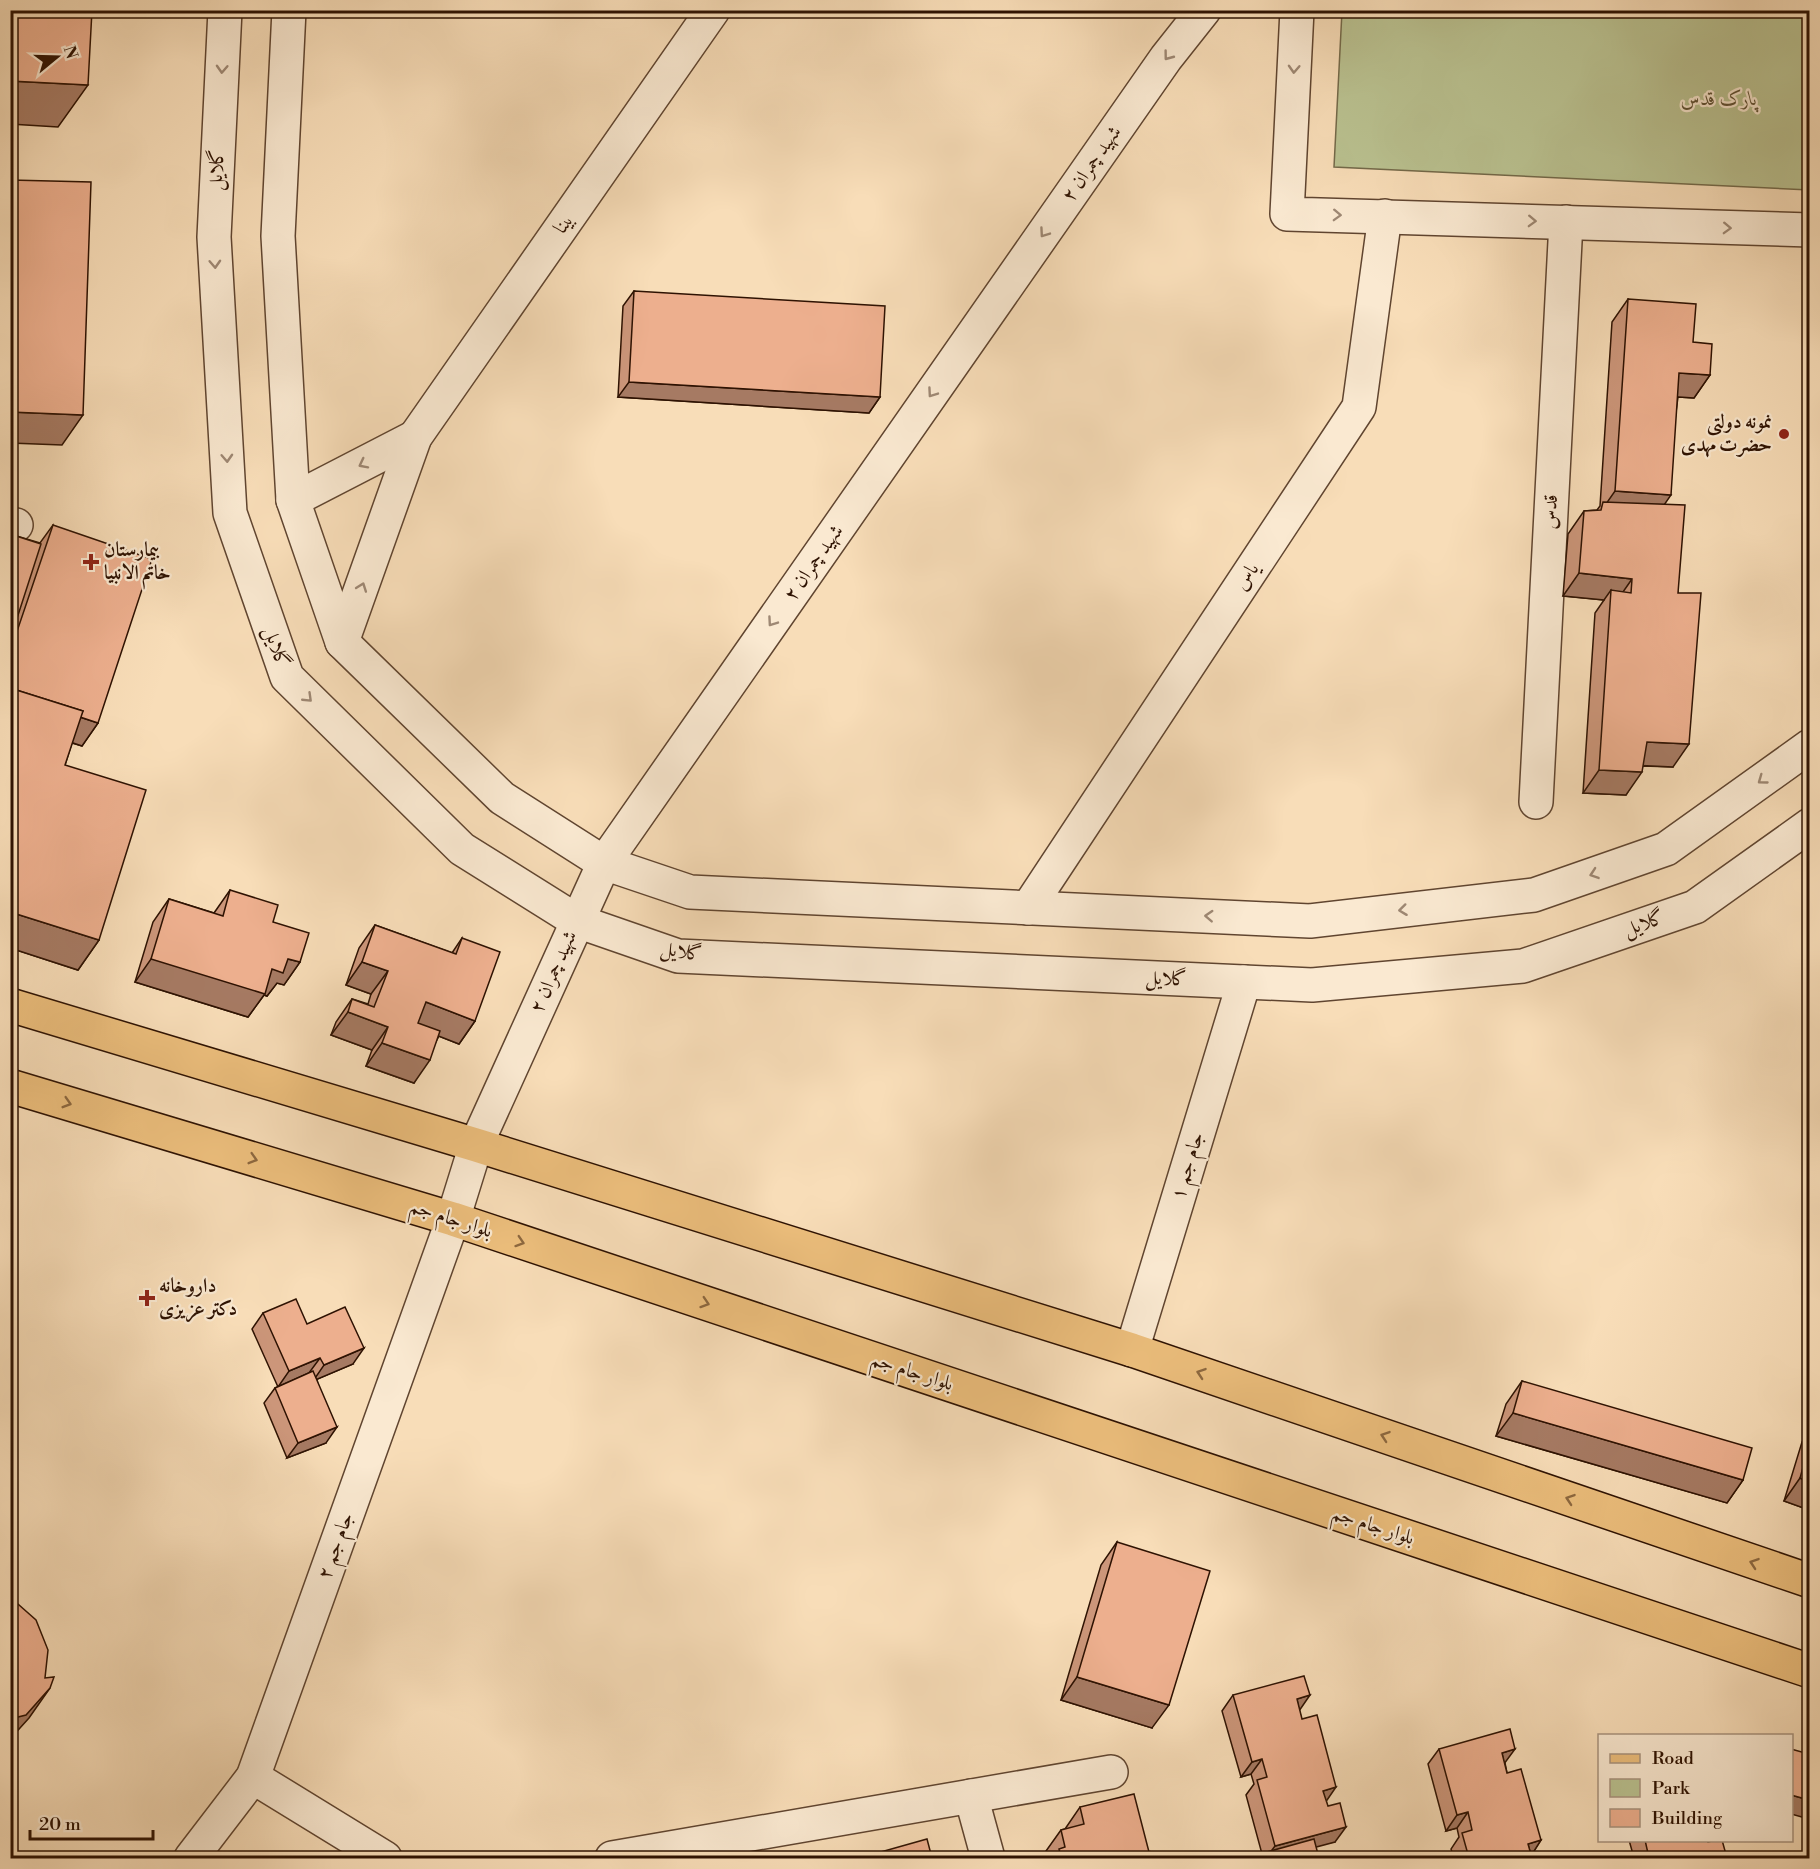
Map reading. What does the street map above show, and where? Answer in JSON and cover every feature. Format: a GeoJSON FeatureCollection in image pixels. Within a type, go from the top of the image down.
{"type":"FeatureCollection","features":[{"type":"Feature","properties":{"kind":"main road"},"geometry":{"type":"LineString","coordinates":[[10,1005],[476,1145],[1132,1350],[1809,1581]]}},
{"type":"Feature","properties":{"kind":"main road","name":"بلوار جام جم"},"geometry":{"type":"LineString","coordinates":[[10,1086],[453,1219],[1809,1671]]}},
{"type":"Feature","properties":{"kind":"street","name":"گلایل"},"geometry":{"type":"LineString","coordinates":[[225,10],[214,237],[230,513],[287,677],[462,849],[576,921],[678,956],[1312,986],[1523,966],[1695,907],[1809,825]]}},
{"type":"Feature","properties":{"kind":"street"},"geometry":{"type":"LineString","coordinates":[[289,10],[278,236],[294,500],[342,642],[502,798],[604,862],[690,892],[1311,921],[1534,895],[1666,849],[1809,746]]}},
{"type":"Feature","properties":{"kind":"street","name":"بینا"},"geometry":{"type":"LineString","coordinates":[[416,437],[713,10]]}},
{"type":"Feature","properties":{"kind":"street","name":"شهید چمران ۲"},"geometry":{"type":"LineString","coordinates":[[453,1219],[476,1145],[604,862],[1160,68],[1204,10]]}},
{"type":"Feature","properties":{"kind":"street"},"geometry":{"type":"LineString","coordinates":[[1297,10],[1287,214],[1809,230]]}},
{"type":"Feature","properties":{"kind":"street","name":"یاس"},"geometry":{"type":"LineString","coordinates":[[1028,908],[1359,407],[1385,216]]}},
{"type":"Feature","properties":{"kind":"street","name":"قدس"},"geometry":{"type":"LineString","coordinates":[[1536,802],[1566,222]]}},
{"type":"Feature","properties":{"kind":"street"},"geometry":{"type":"LineString","coordinates":[[294,500],[416,437]]}},
{"type":"Feature","properties":{"kind":"street"},"geometry":{"type":"LineString","coordinates":[[342,642],[416,437]]}},
{"type":"Feature","properties":{"kind":"street","name":"جام جم ۱"},"geometry":{"type":"LineString","coordinates":[[1132,1350],[1244,982]]}},
{"type":"Feature","properties":{"kind":"street","name":"جام جم ۲"},"geometry":{"type":"LineString","coordinates":[[191,1858],[253,1777],[453,1219]]}},
{"type":"Feature","properties":{"kind":"street"},"geometry":{"type":"LineString","coordinates":[[612,1858],[1111,1772]]}},
{"type":"Feature","properties":{"kind":"street"},"geometry":{"type":"LineString","coordinates":[[253,1777],[385,1858]]}},
{"type":"Feature","properties":{"kind":"street"},"geometry":{"type":"LineString","coordinates":[[971,1796],[988,1858]]}},
{"type":"Feature","properties":{"kind":"green space","name":"پارک قدس"},"geometry":{"type":"Polygon","coordinates":[[[1342,11],[1809,11],[1809,190],[1334,167],[1342,11]]]}},
{"type":"Feature","properties":{"kind":"building"},"geometry":{"type":"Polygon","coordinates":[[[10,10],[92,10],[88,85],[10,81],[10,10]]]}},
{"type":"Feature","properties":{"kind":"building"},"geometry":{"type":"Polygon","coordinates":[[[10,180],[91,182],[83,415],[10,412],[10,180]]]}},
{"type":"Feature","properties":{"kind":"building"},"geometry":{"type":"Polygon","coordinates":[[[634,291],[885,306],[880,397],[629,382],[634,291]]]}},
{"type":"Feature","properties":{"kind":"building"},"geometry":{"type":"Polygon","coordinates":[[[1628,299],[1696,304],[1693,342],[1712,344],[1710,375],[1679,373],[1671,495],[1615,491],[1628,299]]]}},
{"type":"Feature","properties":{"kind":"building"},"geometry":{"type":"Polygon","coordinates":[[[1603,502],[1685,505],[1678,593],[1701,593],[1689,744],[1647,742],[1642,772],[1599,770],[1611,590],[1631,593],[1632,579],[1579,573],[1584,511],[1601,510],[1603,502]]]}},
{"type":"Feature","properties":{"kind":"building"},"geometry":{"type":"Polygon","coordinates":[[[53,525],[152,559],[98,723],[80,717],[83,711],[10,688],[10,652],[53,525]]]}},
{"type":"Feature","properties":{"kind":"building"},"geometry":{"type":"Polygon","coordinates":[[[10,534],[41,544],[10,640],[10,534]]]}},
{"type":"Feature","properties":{"kind":"building"},"geometry":{"type":"Polygon","coordinates":[[[10,688],[83,711],[65,765],[146,790],[99,940],[10,912],[10,688]]]}},
{"type":"Feature","properties":{"kind":"building"},"geometry":{"type":"Polygon","coordinates":[[[230,890],[278,905],[273,922],[309,933],[300,962],[288,959],[283,973],[272,969],[265,994],[151,959],[169,899],[223,916],[230,890]]]}},
{"type":"Feature","properties":{"kind":"building"},"geometry":{"type":"Polygon","coordinates":[[[375,925],[456,954],[462,938],[500,952],[475,1021],[426,1002],[418,1023],[440,1031],[430,1060],[382,1043],[388,1027],[348,1012],[352,999],[374,1007],[388,971],[362,962],[375,925]]]}},
{"type":"Feature","properties":{"kind":"building"},"geometry":{"type":"Polygon","coordinates":[[[296,1299],[307,1324],[345,1307],[364,1348],[324,1365],[320,1358],[289,1371],[263,1313],[296,1299]]]}},
{"type":"Feature","properties":{"kind":"building"},"geometry":{"type":"Polygon","coordinates":[[[313,1371],[337,1427],[298,1443],[275,1388],[313,1371]]]}},
{"type":"Feature","properties":{"kind":"building"},"geometry":{"type":"Polygon","coordinates":[[[1522,1381],[1752,1448],[1743,1480],[1513,1413],[1522,1381]]]}},
{"type":"Feature","properties":{"kind":"building"},"geometry":{"type":"Polygon","coordinates":[[[1809,1446],[1809,1482],[1800,1478],[1809,1446]]]}},
{"type":"Feature","properties":{"kind":"building"},"geometry":{"type":"Polygon","coordinates":[[[1117,1542],[1210,1571],[1169,1705],[1077,1677],[1117,1542]]]}},
{"type":"Feature","properties":{"kind":"building"},"geometry":{"type":"Polygon","coordinates":[[[10,1597],[36,1620],[48,1650],[45,1678],[54,1677],[50,1688],[26,1715],[10,1719],[10,1597]]]}},
{"type":"Feature","properties":{"kind":"building"},"geometry":{"type":"Polygon","coordinates":[[[1304,1676],[1310,1695],[1297,1699],[1302,1719],[1317,1715],[1336,1787],[1323,1791],[1328,1806],[1340,1803],[1346,1827],[1275,1846],[1257,1780],[1267,1777],[1262,1759],[1252,1762],[1233,1695],[1304,1676]]]}},
{"type":"Feature","properties":{"kind":"building"},"geometry":{"type":"Polygon","coordinates":[[[1510,1729],[1515,1749],[1502,1753],[1507,1773],[1521,1769],[1541,1840],[1528,1844],[1532,1858],[1469,1858],[1462,1833],[1472,1830],[1468,1812],[1457,1815],[1439,1749],[1510,1729]]]}},
{"type":"Feature","properties":{"kind":"building"},"geometry":{"type":"Polygon","coordinates":[[[1793,1750],[1809,1754],[1809,1800],[1793,1796],[1793,1750]]]}},
{"type":"Feature","properties":{"kind":"building"},"geometry":{"type":"Polygon","coordinates":[[[1134,1794],[1149,1852],[1122,1858],[1061,1858],[1059,1849],[1065,1847],[1061,1830],[1084,1824],[1080,1807],[1134,1794]]]}},
{"type":"Feature","properties":{"kind":"building"},"geometry":{"type":"Polygon","coordinates":[[[927,1839],[932,1858],[871,1858],[870,1855],[927,1839]]]}},
{"type":"Feature","properties":{"kind":"building"},"geometry":{"type":"Polygon","coordinates":[[[1314,1839],[1319,1858],[1245,1858],[1314,1839]]]}},
{"type":"Feature","properties":{"kind":"building"},"geometry":{"type":"Polygon","coordinates":[[[1645,1842],[1723,1842],[1727,1858],[1649,1858],[1645,1842]]]}},
{"type":"Feature","properties":{"kind":"place","name":"نمونه دولتی حضرت مهدی"},"geometry":{"type":"Point","coordinates":[1784,434]}},
{"type":"Feature","properties":{"kind":"place","name":"بیمارستان خاتم الانبیا"},"geometry":{"type":"Point","coordinates":[91,562]}},
{"type":"Feature","properties":{"kind":"place","name":"داروخانه دکتر عزیزی"},"geometry":{"type":"Point","coordinates":[147,1298]}}]}
